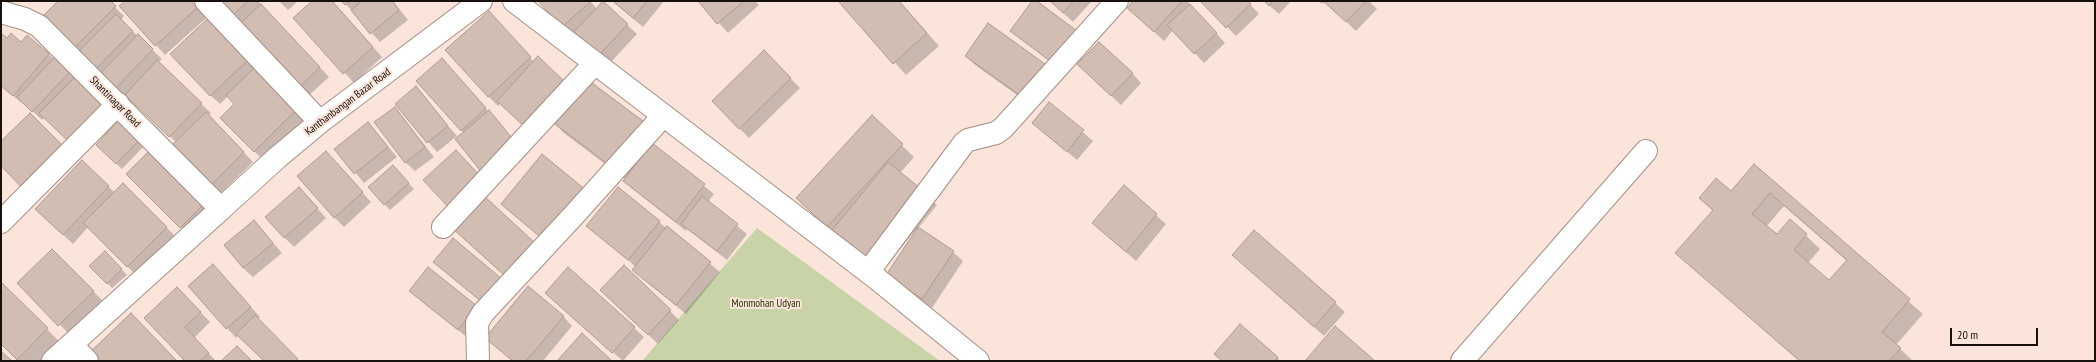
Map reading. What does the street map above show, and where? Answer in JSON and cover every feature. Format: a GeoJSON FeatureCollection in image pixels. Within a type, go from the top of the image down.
{"type":"FeatureCollection","features":[{"type":"Feature","properties":{"kind":"street"},"geometry":{"type":"LineString","coordinates":[[206,1],[320,122]]}},
{"type":"Feature","properties":{"kind":"street","name":"Kanthanbangan Bazar Road"},"geometry":{"type":"LineString","coordinates":[[53,361],[278,157],[320,122],[481,1]]}},
{"type":"Feature","properties":{"kind":"street"},"geometry":{"type":"LineString","coordinates":[[514,1],[868,272],[978,361]]}},
{"type":"Feature","properties":{"kind":"street"},"geometry":{"type":"LineString","coordinates":[[868,272],[964,143],[972,139],[996,133],[1003,128],[1117,1]]}},
{"type":"Feature","properties":{"kind":"street","name":"Shantinagar Road"},"geometry":{"type":"LineString","coordinates":[[1,12],[25,19],[39,26],[220,208]]}},
{"type":"Feature","properties":{"kind":"street"},"geometry":{"type":"LineString","coordinates":[[443,227],[595,64]]}},
{"type":"Feature","properties":{"kind":"street"},"geometry":{"type":"LineString","coordinates":[[1,222],[118,104]]}},
{"type":"Feature","properties":{"kind":"street"},"geometry":{"type":"LineString","coordinates":[[478,361],[476,330],[477,323],[483,313],[663,116]]}},
{"type":"Feature","properties":{"kind":"street"},"geometry":{"type":"LineString","coordinates":[[1462,361],[1646,151]]}},
{"type":"Feature","properties":{"kind":"street"},"geometry":{"type":"LineString","coordinates":[[72,345],[87,361]]}},
{"type":"Feature","properties":{"kind":"green space","name":"Monmohan Udyan"},"geometry":{"type":"Polygon","coordinates":[[[757,228],[940,361],[642,361],[757,228]]]}},
{"type":"Feature","properties":{"kind":"building"},"geometry":{"type":"Polygon","coordinates":[[[58,1],[111,1],[116,6],[73,49],[42,17],[58,1]]]}},
{"type":"Feature","properties":{"kind":"building"},"geometry":{"type":"Polygon","coordinates":[[[125,1],[191,1],[197,8],[155,46],[119,6],[125,1]]]}},
{"type":"Feature","properties":{"kind":"building"},"geometry":{"type":"Polygon","coordinates":[[[210,1],[248,1],[228,20],[210,1]]]}},
{"type":"Feature","properties":{"kind":"building"},"geometry":{"type":"Polygon","coordinates":[[[312,1],[332,1],[373,47],[343,74],[293,18],[312,1]]]}},
{"type":"Feature","properties":{"kind":"building"},"geometry":{"type":"Polygon","coordinates":[[[341,1],[350,1],[345,5],[341,1]]]}},
{"type":"Feature","properties":{"kind":"building"},"geometry":{"type":"Polygon","coordinates":[[[362,1],[392,1],[399,10],[370,34],[351,10],[362,1]]]}},
{"type":"Feature","properties":{"kind":"building"},"geometry":{"type":"Polygon","coordinates":[[[538,1],[591,1],[562,27],[538,1]]]}},
{"type":"Feature","properties":{"kind":"building"},"geometry":{"type":"Polygon","coordinates":[[[603,1],[628,24],[599,55],[574,32],[603,1]]]}},
{"type":"Feature","properties":{"kind":"building"},"geometry":{"type":"Polygon","coordinates":[[[613,1],[647,1],[633,18],[613,1]]]}},
{"type":"Feature","properties":{"kind":"building"},"geometry":{"type":"Polygon","coordinates":[[[698,1],[744,1],[717,24],[698,1]]]}},
{"type":"Feature","properties":{"kind":"building"},"geometry":{"type":"Polygon","coordinates":[[[838,1],[899,1],[927,33],[893,64],[838,1]]]}},
{"type":"Feature","properties":{"kind":"building"},"geometry":{"type":"Polygon","coordinates":[[[1032,1],[1037,1],[1077,31],[1053,63],[1010,31],[1032,1]]]}},
{"type":"Feature","properties":{"kind":"building"},"geometry":{"type":"Polygon","coordinates":[[[1050,1],[1074,1],[1063,13],[1050,1]]]}},
{"type":"Feature","properties":{"kind":"building"},"geometry":{"type":"Polygon","coordinates":[[[1133,1],[1182,1],[1154,32],[1127,8],[1133,1]]]}},
{"type":"Feature","properties":{"kind":"building"},"geometry":{"type":"Polygon","coordinates":[[[1200,1],[1248,1],[1251,4],[1226,28],[1200,1]]]}},
{"type":"Feature","properties":{"kind":"building"},"geometry":{"type":"Polygon","coordinates":[[[1264,1],[1273,1],[1269,6],[1264,1]]]}},
{"type":"Feature","properties":{"kind":"building"},"geometry":{"type":"Polygon","coordinates":[[[1323,1],[1366,1],[1346,22],[1323,1]]]}},
{"type":"Feature","properties":{"kind":"building"},"geometry":{"type":"Polygon","coordinates":[[[261,4],[320,67],[295,91],[237,27],[261,4]]]}},
{"type":"Feature","properties":{"kind":"building"},"geometry":{"type":"Polygon","coordinates":[[[1190,4],[1217,33],[1194,54],[1167,25],[1190,4]]]}},
{"type":"Feature","properties":{"kind":"building"},"geometry":{"type":"Polygon","coordinates":[[[489,11],[531,57],[488,97],[445,50],[489,11]]]}},
{"type":"Feature","properties":{"kind":"building"},"geometry":{"type":"Polygon","coordinates":[[[116,14],[133,31],[94,71],[76,54],[116,14]]]}},
{"type":"Feature","properties":{"kind":"building"},"geometry":{"type":"Polygon","coordinates":[[[208,18],[248,60],[210,96],[170,54],[208,18]]]}},
{"type":"Feature","properties":{"kind":"building"},"geometry":{"type":"Polygon","coordinates":[[[988,23],[1045,64],[1021,96],[965,56],[988,23]]]}},
{"type":"Feature","properties":{"kind":"building"},"geometry":{"type":"Polygon","coordinates":[[[1,33],[7,38],[11,33],[21,42],[27,35],[49,54],[13,96],[1,86],[1,33]]]}},
{"type":"Feature","properties":{"kind":"building"},"geometry":{"type":"Polygon","coordinates":[[[138,34],[153,49],[115,89],[100,74],[138,34]]]}},
{"type":"Feature","properties":{"kind":"building"},"geometry":{"type":"Polygon","coordinates":[[[1099,42],[1133,73],[1111,96],[1077,64],[1099,42]]]}},
{"type":"Feature","properties":{"kind":"building"},"geometry":{"type":"Polygon","coordinates":[[[764,50],[791,78],[739,129],[712,101],[764,50]]]}},
{"type":"Feature","properties":{"kind":"building"},"geometry":{"type":"Polygon","coordinates":[[[56,56],[71,71],[32,112],[17,97],[56,56]]]}},
{"type":"Feature","properties":{"kind":"building"},"geometry":{"type":"Polygon","coordinates":[[[538,56],[569,86],[528,130],[497,101],[538,56]]]}},
{"type":"Feature","properties":{"kind":"building"},"geometry":{"type":"Polygon","coordinates":[[[442,58],[486,108],[461,131],[416,81],[442,58]]]}},
{"type":"Feature","properties":{"kind":"building"},"geometry":{"type":"Polygon","coordinates":[[[157,60],[202,103],[169,137],[125,95],[157,60]]]}},
{"type":"Feature","properties":{"kind":"building"},"geometry":{"type":"Polygon","coordinates":[[[255,67],[297,109],[254,152],[220,118],[234,104],[226,95],[255,67]]]}},
{"type":"Feature","properties":{"kind":"building"},"geometry":{"type":"Polygon","coordinates":[[[76,76],[106,106],[70,143],[39,113],[76,76]]]}},
{"type":"Feature","properties":{"kind":"building"},"geometry":{"type":"Polygon","coordinates":[[[584,77],[647,124],[613,168],[551,121],[584,77]]]}},
{"type":"Feature","properties":{"kind":"building"},"geometry":{"type":"Polygon","coordinates":[[[416,86],[448,126],[427,143],[395,104],[416,86]]]}},
{"type":"Feature","properties":{"kind":"building"},"geometry":{"type":"Polygon","coordinates":[[[1049,102],[1084,130],[1067,152],[1032,123],[1049,102]]]}},
{"type":"Feature","properties":{"kind":"building"},"geometry":{"type":"Polygon","coordinates":[[[395,107],[425,147],[405,163],[374,122],[395,107]]]}},
{"type":"Feature","properties":{"kind":"building"},"geometry":{"type":"Polygon","coordinates":[[[489,110],[517,144],[483,174],[455,139],[489,110]]]}},
{"type":"Feature","properties":{"kind":"building"},"geometry":{"type":"Polygon","coordinates":[[[206,112],[244,152],[210,186],[171,146],[206,112]]]}},
{"type":"Feature","properties":{"kind":"building"},"geometry":{"type":"Polygon","coordinates":[[[30,113],[68,151],[26,192],[1,166],[1,141],[30,113]]]}},
{"type":"Feature","properties":{"kind":"building"},"geometry":{"type":"Polygon","coordinates":[[[872,115],[903,144],[827,227],[796,198],[872,115]]]}},
{"type":"Feature","properties":{"kind":"building"},"geometry":{"type":"Polygon","coordinates":[[[119,120],[139,140],[116,164],[96,145],[119,120]]]}},
{"type":"Feature","properties":{"kind":"building"},"geometry":{"type":"Polygon","coordinates":[[[368,122],[388,147],[354,174],[334,149],[368,122]]]}},
{"type":"Feature","properties":{"kind":"building"},"geometry":{"type":"Polygon","coordinates":[[[652,143],[705,184],[676,222],[623,181],[652,143]]]}},
{"type":"Feature","properties":{"kind":"building"},"geometry":{"type":"Polygon","coordinates":[[[456,150],[483,179],[450,209],[423,180],[456,150]]]}},
{"type":"Feature","properties":{"kind":"building"},"geometry":{"type":"Polygon","coordinates":[[[149,151],[203,205],[180,228],[126,174],[149,151]]]}},
{"type":"Feature","properties":{"kind":"building"},"geometry":{"type":"Polygon","coordinates":[[[326,151],[363,192],[334,218],[297,176],[326,151]]]}},
{"type":"Feature","properties":{"kind":"building"},"geometry":{"type":"Polygon","coordinates":[[[542,154],[587,191],[545,241],[501,204],[542,154]]]}},
{"type":"Feature","properties":{"kind":"building"},"geometry":{"type":"Polygon","coordinates":[[[82,160],[109,186],[63,235],[35,209],[82,160]]]}},
{"type":"Feature","properties":{"kind":"building"},"geometry":{"type":"Polygon","coordinates":[[[888,162],[925,192],[865,265],[828,235],[888,162]]]}},
{"type":"Feature","properties":{"kind":"building"},"geometry":{"type":"Polygon","coordinates":[[[1754,164],[1910,299],[1882,332],[1901,348],[1889,361],[1800,361],[1675,253],[1713,210],[1699,198],[1716,178],[1731,191],[1754,164]],[[1770,193],[1752,214],[1777,234],[1790,219],[1807,234],[1794,250],[1829,280],[1847,260],[1770,193]]]}},
{"type":"Feature","properties":{"kind":"building"},"geometry":{"type":"Polygon","coordinates":[[[393,165],[409,183],[384,205],[368,187],[393,165]]]}},
{"type":"Feature","properties":{"kind":"building"},"geometry":{"type":"Polygon","coordinates":[[[123,183],[167,227],[127,267],[83,223],[123,183]]]}},
{"type":"Feature","properties":{"kind":"building"},"geometry":{"type":"Polygon","coordinates":[[[1124,185],[1157,214],[1126,252],[1092,223],[1124,185]]]}},
{"type":"Feature","properties":{"kind":"building"},"geometry":{"type":"Polygon","coordinates":[[[299,187],[318,208],[284,238],[265,217],[299,187]]]}},
{"type":"Feature","properties":{"kind":"building"},"geometry":{"type":"Polygon","coordinates":[[[618,187],[660,221],[628,260],[586,226],[618,187]]]}},
{"type":"Feature","properties":{"kind":"building"},"geometry":{"type":"Polygon","coordinates":[[[482,194],[535,243],[505,276],[452,228],[482,194]]]}},
{"type":"Feature","properties":{"kind":"building"},"geometry":{"type":"Polygon","coordinates":[[[702,196],[738,224],[717,251],[681,224],[702,196]]]}},
{"type":"Feature","properties":{"kind":"building"},"geometry":{"type":"Polygon","coordinates":[[[254,220],[273,243],[243,268],[224,245],[254,220]]]}},
{"type":"Feature","properties":{"kind":"building"},"geometry":{"type":"Polygon","coordinates":[[[667,226],[711,262],[676,305],[632,270],[667,226]]]}},
{"type":"Feature","properties":{"kind":"building"},"geometry":{"type":"Polygon","coordinates":[[[918,227],[954,251],[922,299],[886,275],[918,227]]]}},
{"type":"Feature","properties":{"kind":"building"},"geometry":{"type":"Polygon","coordinates":[[[1254,230],[1336,302],[1314,327],[1232,255],[1254,230]]]}},
{"type":"Feature","properties":{"kind":"building"},"geometry":{"type":"Polygon","coordinates":[[[453,238],[502,279],[482,302],[433,262],[453,238]]]}},
{"type":"Feature","properties":{"kind":"building"},"geometry":{"type":"Polygon","coordinates":[[[52,249],[94,291],[58,326],[17,283],[52,249]]]}},
{"type":"Feature","properties":{"kind":"building"},"geometry":{"type":"Polygon","coordinates":[[[105,251],[122,269],[107,284],[89,266],[105,251]]]}},
{"type":"Feature","properties":{"kind":"building"},"geometry":{"type":"Polygon","coordinates":[[[213,264],[251,307],[226,329],[188,286],[213,264]]]}},
{"type":"Feature","properties":{"kind":"building"},"geometry":{"type":"Polygon","coordinates":[[[624,265],[671,310],[648,335],[600,290],[624,265]]]}},
{"type":"Feature","properties":{"kind":"building"},"geometry":{"type":"Polygon","coordinates":[[[428,267],[477,306],[458,330],[409,291],[428,267]]]}},
{"type":"Feature","properties":{"kind":"building"},"geometry":{"type":"Polygon","coordinates":[[[568,267],[635,327],[612,353],[545,293],[568,267]]]}},
{"type":"Feature","properties":{"kind":"building"},"geometry":{"type":"Polygon","coordinates":[[[1,282],[48,328],[17,360],[1,344],[1,282]]]}},
{"type":"Feature","properties":{"kind":"building"},"geometry":{"type":"Polygon","coordinates":[[[528,286],[564,316],[526,361],[513,361],[485,338],[528,286]]]}},
{"type":"Feature","properties":{"kind":"building"},"geometry":{"type":"Polygon","coordinates":[[[177,287],[201,312],[185,327],[209,353],[200,361],[185,361],[144,318],[177,287]]]}},
{"type":"Feature","properties":{"kind":"building"},"geometry":{"type":"Polygon","coordinates":[[[131,313],[177,361],[91,361],[86,356],[131,313]]]}},
{"type":"Feature","properties":{"kind":"building"},"geometry":{"type":"Polygon","coordinates":[[[255,315],[298,359],[296,361],[264,361],[236,334],[255,315]]]}},
{"type":"Feature","properties":{"kind":"building"},"geometry":{"type":"Polygon","coordinates":[[[1240,324],[1278,357],[1275,361],[1222,361],[1214,354],[1240,324]]]}},
{"type":"Feature","properties":{"kind":"building"},"geometry":{"type":"Polygon","coordinates":[[[1335,326],[1375,361],[1305,361],[1335,326]]]}},
{"type":"Feature","properties":{"kind":"building"},"geometry":{"type":"Polygon","coordinates":[[[582,333],[612,361],[557,361],[582,333]]]}},
{"type":"Feature","properties":{"kind":"building"},"geometry":{"type":"Polygon","coordinates":[[[237,346],[252,361],[221,361],[237,346]]]}},
{"type":"Feature","properties":{"kind":"building"},"geometry":{"type":"Polygon","coordinates":[[[1,351],[11,360],[10,361],[1,361],[1,351]]]}}]}
